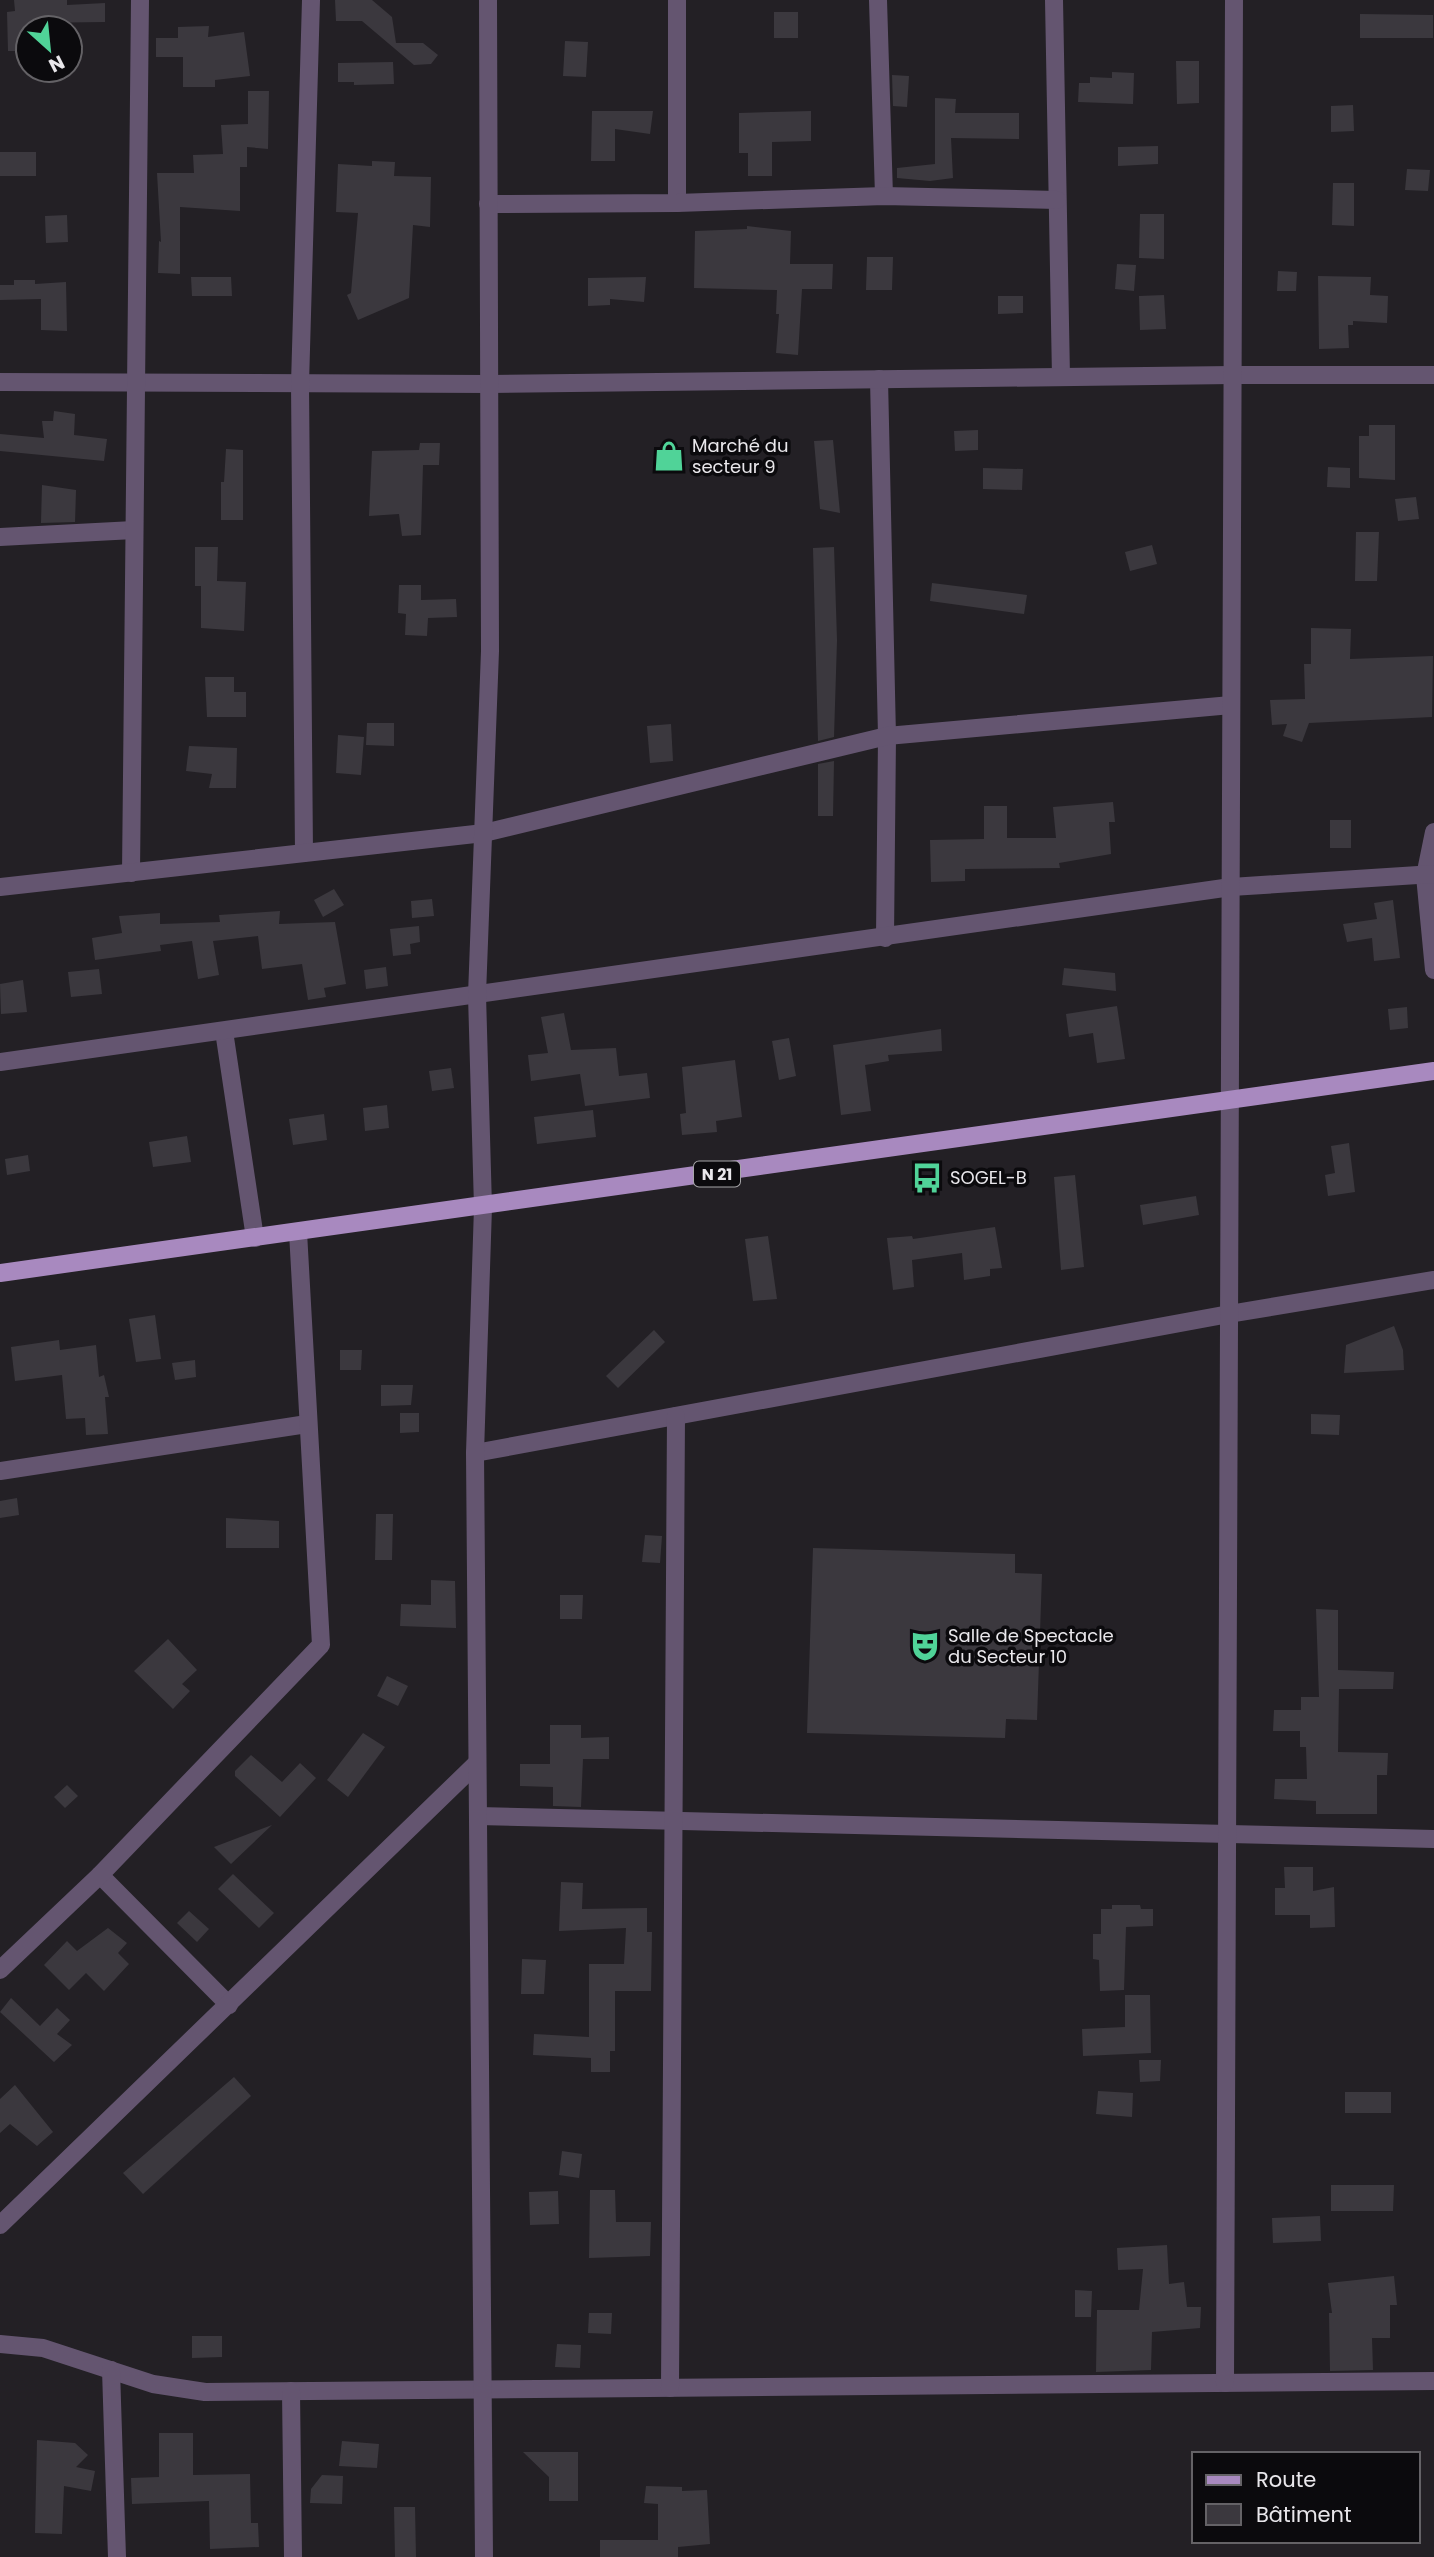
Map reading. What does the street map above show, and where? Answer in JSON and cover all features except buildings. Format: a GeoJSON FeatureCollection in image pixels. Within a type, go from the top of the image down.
{"type":"FeatureCollection","features":[{"type":"Feature","properties":{"kind":"main road","name":"N 21"},"geometry":{"type":"LineString","coordinates":[[0,1273],[483,1208],[1228,1103],[1434,1071]]}},
{"type":"Feature","properties":{"kind":"street"},"geometry":{"type":"LineString","coordinates":[[131,873],[140,0]]}},
{"type":"Feature","properties":{"kind":"street"},"geometry":{"type":"LineString","coordinates":[[304,853],[300,384],[311,0]]}},
{"type":"Feature","properties":{"kind":"street"},"geometry":{"type":"LineString","coordinates":[[484,2557],[475,1453],[483,1208],[477,995],[490,651],[488,0]]}},
{"type":"Feature","properties":{"kind":"street"},"geometry":{"type":"LineString","coordinates":[[677,0],[677,203]]}},
{"type":"Feature","properties":{"kind":"street"},"geometry":{"type":"LineString","coordinates":[[878,0],[884,196]]}},
{"type":"Feature","properties":{"kind":"street"},"geometry":{"type":"LineString","coordinates":[[1054,0],[1061,377]]}},
{"type":"Feature","properties":{"kind":"street"},"geometry":{"type":"LineString","coordinates":[[1224,2383],[1234,0]]}},
{"type":"Feature","properties":{"kind":"street"},"geometry":{"type":"LineString","coordinates":[[488,204],[677,203],[884,196],[1057,200]]}},
{"type":"Feature","properties":{"kind":"street"},"geometry":{"type":"LineString","coordinates":[[0,382],[489,384],[1233,374],[1434,375]]}},
{"type":"Feature","properties":{"kind":"street"},"geometry":{"type":"LineString","coordinates":[[879,379],[887,736],[885,938]]}},
{"type":"Feature","properties":{"kind":"street"},"geometry":{"type":"LineString","coordinates":[[0,537],[134,530]]}},
{"type":"Feature","properties":{"kind":"street"},"geometry":{"type":"LineString","coordinates":[[0,887],[484,833],[887,736],[1231,705]]}},
{"type":"Feature","properties":{"kind":"street"},"geometry":{"type":"LineString","coordinates":[[1434,832],[1429,875],[1434,970]]}},
{"type":"Feature","properties":{"kind":"street"},"geometry":{"type":"LineString","coordinates":[[0,1062],[1231,887],[1429,875]]}},
{"type":"Feature","properties":{"kind":"street"},"geometry":{"type":"LineString","coordinates":[[224,1031],[255,1238]]}},
{"type":"Feature","properties":{"kind":"street"},"geometry":{"type":"LineString","coordinates":[[0,1970],[100,1875],[321,1644],[298,1232]]}},
{"type":"Feature","properties":{"kind":"street"},"geometry":{"type":"LineString","coordinates":[[475,1453],[1229,1314],[1434,1280]]}},
{"type":"Feature","properties":{"kind":"street"},"geometry":{"type":"LineString","coordinates":[[670,2388],[676,1416]]}},
{"type":"Feature","properties":{"kind":"street"},"geometry":{"type":"LineString","coordinates":[[0,1471],[307,1424]]}},
{"type":"Feature","properties":{"kind":"street"},"geometry":{"type":"LineString","coordinates":[[0,2225],[477,1763]]}},
{"type":"Feature","properties":{"kind":"street"},"geometry":{"type":"LineString","coordinates":[[478,1816],[1434,1839]]}},
{"type":"Feature","properties":{"kind":"street"},"geometry":{"type":"LineString","coordinates":[[100,1875],[229,2005]]}},
{"type":"Feature","properties":{"kind":"street"},"geometry":{"type":"LineString","coordinates":[[0,2344],[44,2348],[153,2384],[205,2392],[1434,2381]]}},
{"type":"Feature","properties":{"kind":"street"},"geometry":{"type":"LineString","coordinates":[[111,2370],[117,2557]]}},
{"type":"Feature","properties":{"kind":"street"},"geometry":{"type":"LineString","coordinates":[[291,2391],[293,2557]]}},
{"type":"Feature","properties":{"kind":"place","name":"Marché du secteur 9"},"geometry":{"type":"Point","coordinates":[669,456]}},
{"type":"Feature","properties":{"kind":"place","name":"SOGEL-B"},"geometry":{"type":"Point","coordinates":[927,1178]}},
{"type":"Feature","properties":{"kind":"place","name":"Salle de Spectacle du Secteur 10"},"geometry":{"type":"Point","coordinates":[925,1646]}}]}
